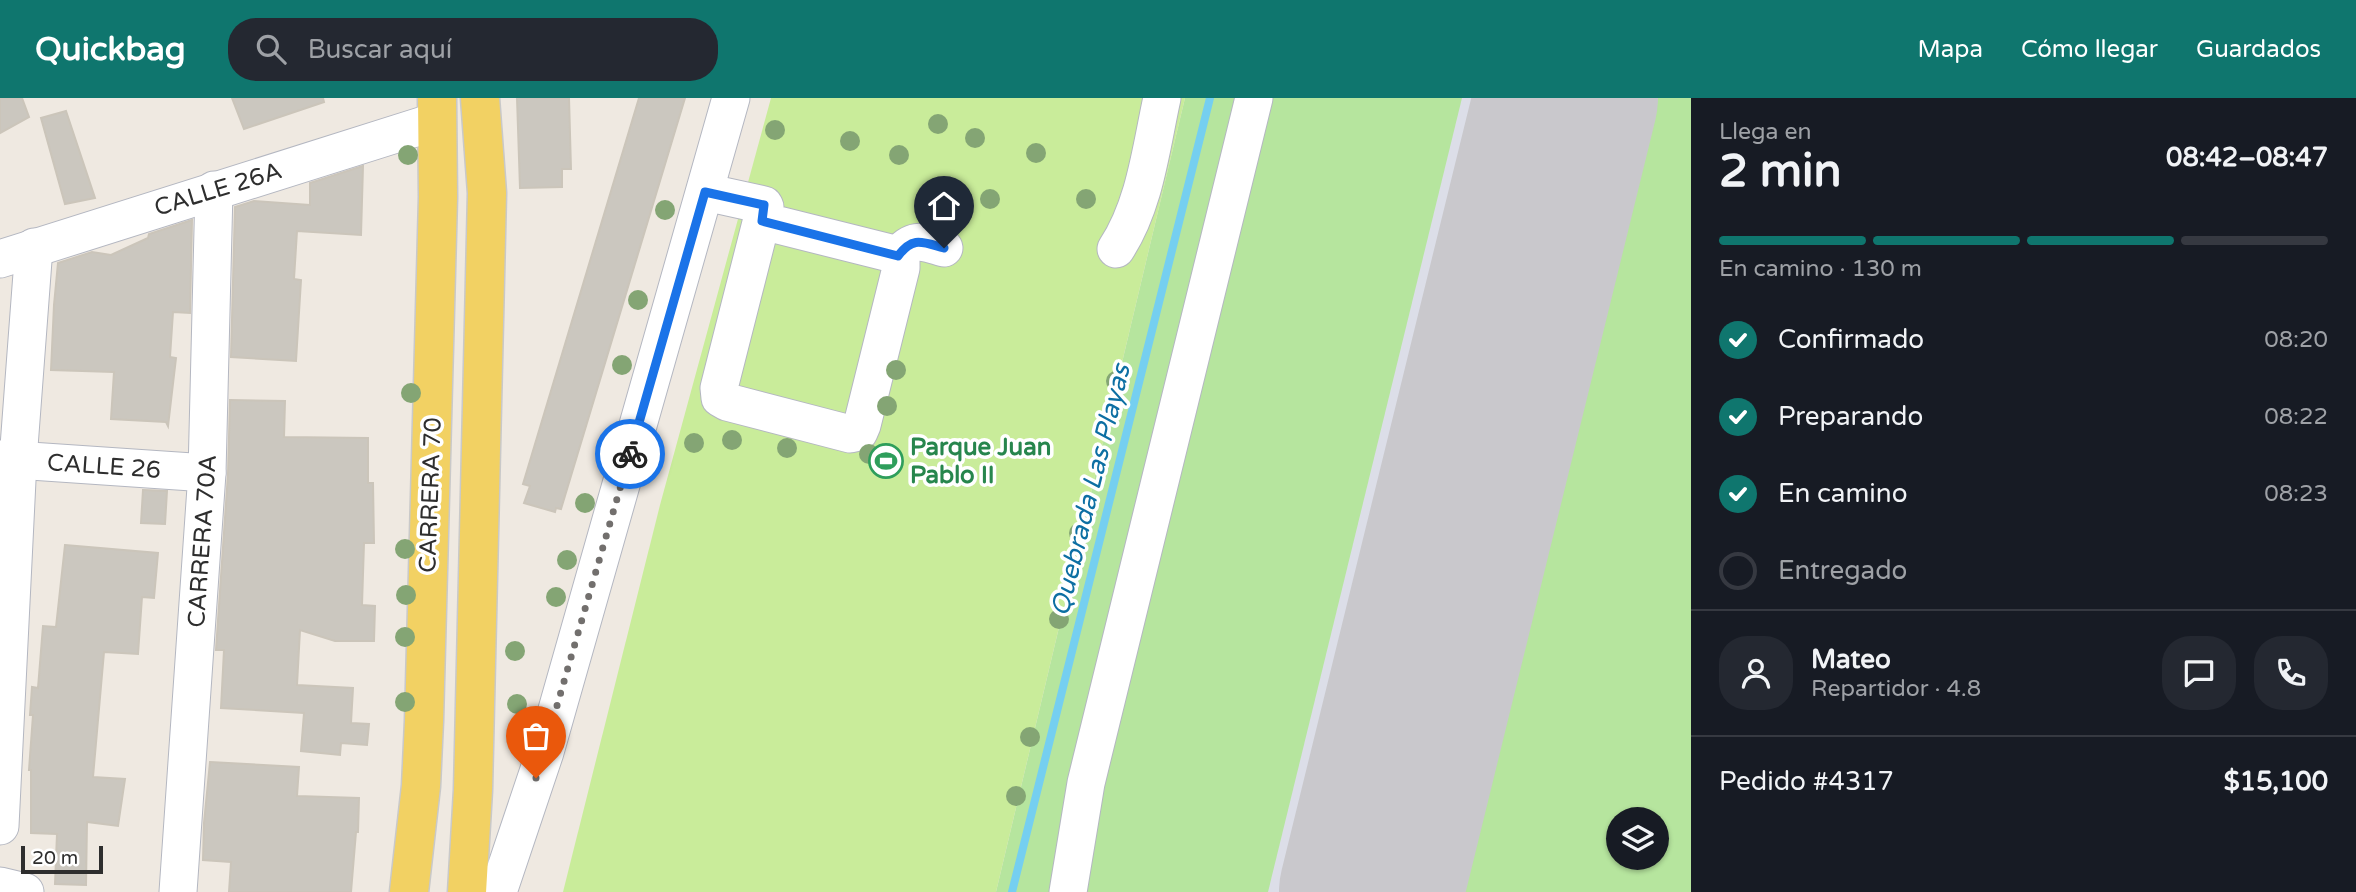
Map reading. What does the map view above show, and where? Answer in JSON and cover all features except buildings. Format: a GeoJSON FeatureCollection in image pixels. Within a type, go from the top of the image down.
{"type":"FeatureCollection","features":[{"type":"Feature","properties":{"kind":"main road","name":"CARRERA 70"},"geometry":{"type":"LineString","coordinates":[[467,892],[473,790],[487,207],[480,98]]}},
{"type":"Feature","properties":{"kind":"main road","name":"CARRERA 70"},"geometry":{"type":"LineString","coordinates":[[409,892],[421,786],[424,721],[438,197],[437,109]]}},
{"type":"Feature","properties":{"kind":"street"},"geometry":{"type":"LineString","coordinates":[[498,892],[545,752],[732,98]]}},
{"type":"Feature","properties":{"kind":"street"},"geometry":{"type":"LineString","coordinates":[[1116,248],[1133,216],[1141,191],[1162,98]]}},
{"type":"Feature","properties":{"kind":"street"},"geometry":{"type":"LineString","coordinates":[[1068,892],[1086,783],[1254,98]]}},
{"type":"Feature","properties":{"kind":"street","name":"CALLE 26A"},"geometry":{"type":"LineString","coordinates":[[0,259],[214,190],[437,109]]}},
{"type":"Feature","properties":{"kind":"street","name":"CARRERA 70A"},"geometry":{"type":"LineString","coordinates":[[178,892],[207,473],[214,190]]}},
{"type":"Feature","properties":{"kind":"street"},"geometry":{"type":"LineString","coordinates":[[705,192],[764,205],[719,388],[720,398],[850,434],[859,432],[863,425],[902,264],[898,256],[762,221]]}},
{"type":"Feature","properties":{"kind":"street"},"geometry":{"type":"LineString","coordinates":[[898,256],[905,246],[916,241],[944,248]]}},
{"type":"Feature","properties":{"kind":"street"},"geometry":{"type":"LineString","coordinates":[[0,826],[9,460],[34,247]]}},
{"type":"Feature","properties":{"kind":"street","name":"CALLE 26"},"geometry":{"type":"LineString","coordinates":[[9,460],[207,473]]}},
{"type":"Feature","properties":{"kind":"street"},"geometry":{"type":"LineString","coordinates":[[0,886],[25,892]]}},
{"type":"Feature","properties":{"kind":"shaded area"},"geometry":{"type":"Polygon","coordinates":[[[1185,98],[1691,98],[1691,892],[996,892],[1185,98]]]}},
{"type":"Feature","properties":{"kind":"green space","name":"Parque Juan Pablo II"},"geometry":{"type":"Polygon","coordinates":[[[771,98],[1185,98],[996,892],[563,892],[660,505],[771,98]]]}},
{"type":"Feature","properties":{"kind":"green space"},"geometry":{"type":"Polygon","coordinates":[[[1185,98],[1462,98],[1268,892],[996,892],[1185,98]]]}},
{"type":"Feature","properties":{"kind":"green space"},"geometry":{"type":"Polygon","coordinates":[[[1648,98],[1691,98],[1691,892],[1457,892],[1648,98]]]}},
{"type":"Feature","properties":{"kind":"waterway","name":"Quebrada Las Playas"},"geometry":{"type":"LineString","coordinates":[[1012,892],[1210,98]]}},
{"type":"Feature","properties":{"kind":"runway"},"geometry":{"type":"LineString","coordinates":[[1371,892],[1566,98]]}},
{"type":"Feature","properties":{"kind":"way so far"},"geometry":{"type":"LineString","coordinates":[[536,778],[630,454]]}},
{"type":"Feature","properties":{"kind":"place","name":"Parque Juan Pablo II"},"geometry":{"type":"Point","coordinates":[886,461]}},
{"type":"Feature","properties":{"kind":"route"},"geometry":{"type":"LineString","coordinates":[[630,454],[705,192],[764,205],[762,221],[898,256],[905,246],[916,241],[944,248]]}}]}
